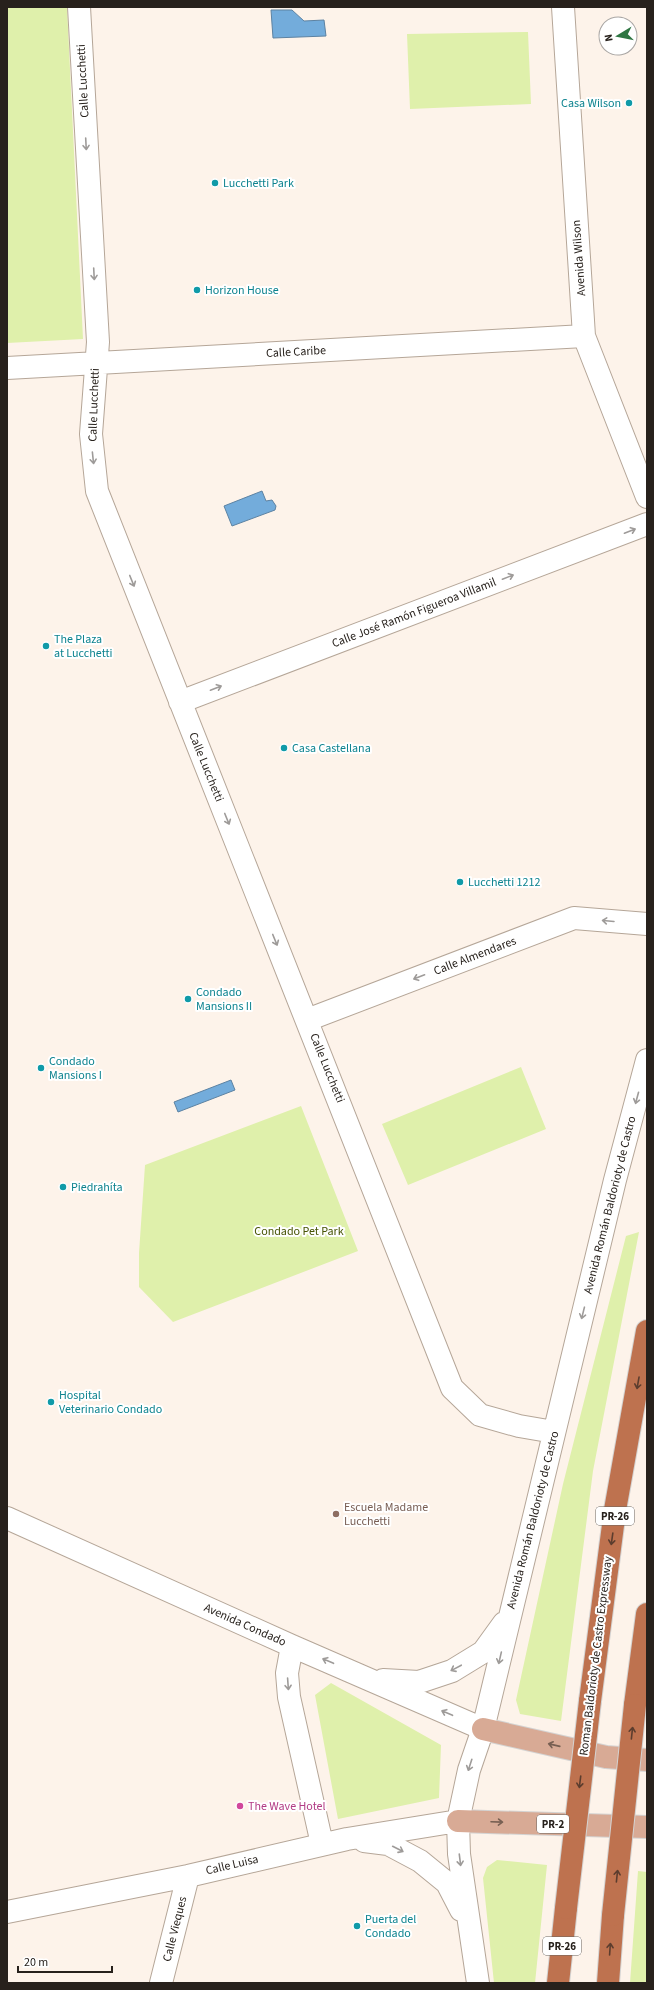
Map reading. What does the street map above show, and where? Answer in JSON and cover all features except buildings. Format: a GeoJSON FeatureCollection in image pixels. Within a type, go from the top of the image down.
{"type":"FeatureCollection","features":[{"type":"Feature","properties":{"kind":"highway","name":"Roman Baldorioty de Castro Expressway"},"geometry":{"type":"LineString","coordinates":[[558,1983],[590,1701],[616,1510],[647,1331]]}},
{"type":"Feature","properties":{"kind":"highway"},"geometry":{"type":"LineString","coordinates":[[608,1983],[613,1915],[635,1705],[647,1614]]}},
{"type":"Feature","properties":{"kind":"main road"},"geometry":{"type":"LineString","coordinates":[[483,1729],[606,1757],[647,1760]]}},
{"type":"Feature","properties":{"kind":"main road","name":"PR-2"},"geometry":{"type":"LineString","coordinates":[[458,1821],[647,1827]]}},
{"type":"Feature","properties":{"kind":"street","name":"Calle Lucchetti"},"geometry":{"type":"LineString","coordinates":[[78,7],[98,342],[91,434],[97,491],[308,1020],[452,1388],[480,1415],[519,1426],[554,1432]]}},
{"type":"Feature","properties":{"kind":"street","name":"Avenida Wilson"},"geometry":{"type":"LineString","coordinates":[[563,7],[584,336],[647,497]]}},
{"type":"Feature","properties":{"kind":"street","name":"Calle Caribe"},"geometry":{"type":"LineString","coordinates":[[7,368],[584,336]]}},
{"type":"Feature","properties":{"kind":"street","name":"Calle José Ramón Figueroa Villamil"},"geometry":{"type":"LineString","coordinates":[[180,702],[647,524]]}},
{"type":"Feature","properties":{"kind":"street","name":"Calle Almendares"},"geometry":{"type":"LineString","coordinates":[[308,1020],[574,918],[647,924]]}},
{"type":"Feature","properties":{"kind":"street","name":"Avenida Román Baldorioty de Castro"},"geometry":{"type":"LineString","coordinates":[[478,1983],[459,1854],[458,1821],[469,1770],[483,1729],[554,1432],[647,1060]]}},
{"type":"Feature","properties":{"kind":"street","name":"Avenida Condado"},"geometry":{"type":"LineString","coordinates":[[7,1518],[292,1646],[483,1729]]}},
{"type":"Feature","properties":{"kind":"street"},"geometry":{"type":"LineString","coordinates":[[370,1680],[419,1682],[452,1671],[483,1652],[511,1612]]}},
{"type":"Feature","properties":{"kind":"street"},"geometry":{"type":"LineString","coordinates":[[292,1646],[287,1672],[288,1697],[322,1844]]}},
{"type":"Feature","properties":{"kind":"street","name":"Calle Luisa"},"geometry":{"type":"LineString","coordinates":[[7,1912],[188,1876],[322,1844],[458,1821]]}},
{"type":"Feature","properties":{"kind":"street"},"geometry":{"type":"LineString","coordinates":[[347,1839],[388,1844],[420,1861],[447,1883],[469,1927]]}},
{"type":"Feature","properties":{"kind":"street","name":"Calle Vieques"},"geometry":{"type":"LineString","coordinates":[[161,1983],[188,1876]]}},
{"type":"Feature","properties":{"kind":"green space"},"geometry":{"type":"Polygon","coordinates":[[[7,7],[67,7],[83,339],[7,343],[7,7]]]}},
{"type":"Feature","properties":{"kind":"green space"},"geometry":{"type":"Polygon","coordinates":[[[528,32],[531,104],[410,109],[407,34],[528,32]]]}},
{"type":"Feature","properties":{"kind":"green space"},"geometry":{"type":"Polygon","coordinates":[[[521,1067],[546,1129],[408,1185],[382,1124],[521,1067]]]}},
{"type":"Feature","properties":{"kind":"green space","name":"Condado Pet Park"},"geometry":{"type":"Polygon","coordinates":[[[301,1106],[358,1251],[173,1322],[139,1287],[139,1253],[145,1165],[301,1106]]]}},
{"type":"Feature","properties":{"kind":"green space"},"geometry":{"type":"Polygon","coordinates":[[[639,1232],[593,1471],[561,1721],[520,1714],[516,1700],[563,1484],[626,1236],[639,1232]]]}},
{"type":"Feature","properties":{"kind":"green space"},"geometry":{"type":"Polygon","coordinates":[[[331,1683],[441,1745],[439,1798],[338,1819],[315,1695],[331,1683]]]}},
{"type":"Feature","properties":{"kind":"green space"},"geometry":{"type":"Polygon","coordinates":[[[497,1860],[547,1865],[535,1983],[494,1983],[483,1878],[487,1867],[497,1860]]]}},
{"type":"Feature","properties":{"kind":"green space"},"geometry":{"type":"Polygon","coordinates":[[[638,1871],[647,1872],[647,1983],[630,1983],[638,1871]]]}},
{"type":"Feature","properties":{"kind":"water"},"geometry":{"type":"Polygon","coordinates":[[[271,10],[292,10],[304,21],[324,20],[326,36],[273,38],[271,10]]]}},
{"type":"Feature","properties":{"kind":"water"},"geometry":{"type":"Polygon","coordinates":[[[262,491],[266,501],[272,500],[276,506],[275,510],[232,526],[224,506],[262,491]]]}},
{"type":"Feature","properties":{"kind":"water"},"geometry":{"type":"Polygon","coordinates":[[[231,1080],[235,1090],[178,1112],[174,1102],[231,1080]]]}},
{"type":"Feature","properties":{"kind":"place","name":"Casa Wilson"},"geometry":{"type":"Point","coordinates":[629,103]}},
{"type":"Feature","properties":{"kind":"place","name":"Lucchetti Park"},"geometry":{"type":"Point","coordinates":[215,183]}},
{"type":"Feature","properties":{"kind":"place","name":"Horizon House"},"geometry":{"type":"Point","coordinates":[197,290]}},
{"type":"Feature","properties":{"kind":"place","name":"The Plaza at Lucchetti"},"geometry":{"type":"Point","coordinates":[46,646]}},
{"type":"Feature","properties":{"kind":"place","name":"Casa Castellana"},"geometry":{"type":"Point","coordinates":[284,748]}},
{"type":"Feature","properties":{"kind":"place","name":"Lucchetti 1212"},"geometry":{"type":"Point","coordinates":[460,882]}},
{"type":"Feature","properties":{"kind":"place","name":"Condado Mansions II"},"geometry":{"type":"Point","coordinates":[188,999]}},
{"type":"Feature","properties":{"kind":"place","name":"Condado Mansions I"},"geometry":{"type":"Point","coordinates":[41,1068]}},
{"type":"Feature","properties":{"kind":"place","name":"Piedrahíta"},"geometry":{"type":"Point","coordinates":[63,1187]}},
{"type":"Feature","properties":{"kind":"place","name":"Hospital Veterinario Condado"},"geometry":{"type":"Point","coordinates":[51,1402]}},
{"type":"Feature","properties":{"kind":"place","name":"Escuela Madame Lucchetti"},"geometry":{"type":"Point","coordinates":[336,1514]}},
{"type":"Feature","properties":{"kind":"place","name":"The Wave Hotel"},"geometry":{"type":"Point","coordinates":[240,1806]}},
{"type":"Feature","properties":{"kind":"place","name":"Puerta del Condado"},"geometry":{"type":"Point","coordinates":[357,1926]}}]}
